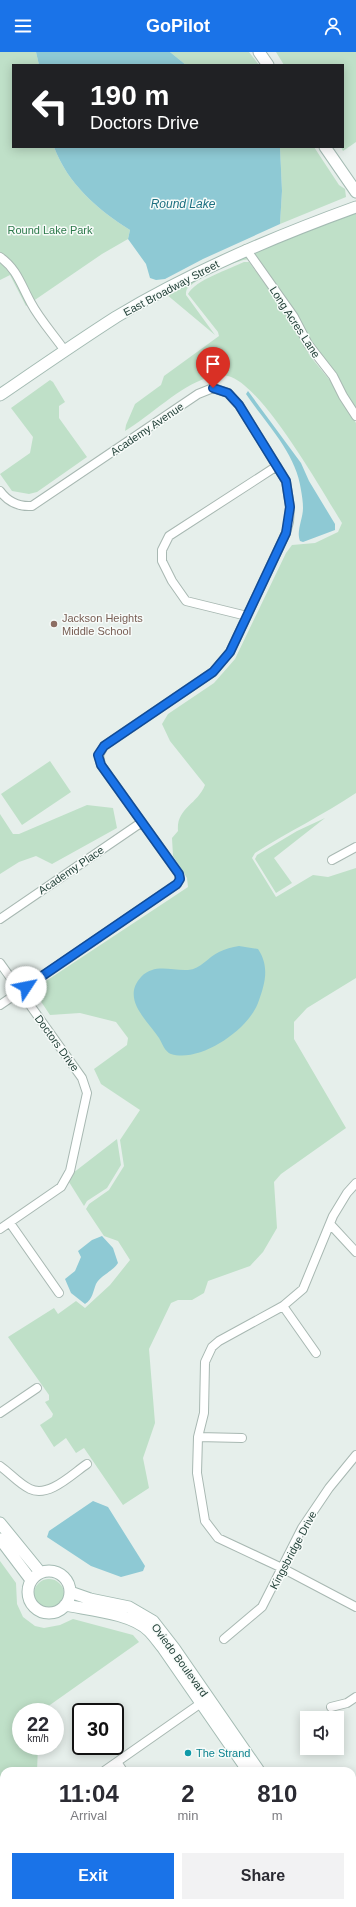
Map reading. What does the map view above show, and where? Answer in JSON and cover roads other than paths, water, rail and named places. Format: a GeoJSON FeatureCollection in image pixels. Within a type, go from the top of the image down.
{"type":"FeatureCollection","features":[{"type":"Feature","properties":{"kind":"street"},"geometry":{"type":"LineString","coordinates":[[259,52],[267,64]]}},
{"type":"Feature","properties":{"kind":"street"},"geometry":{"type":"LineString","coordinates":[[326,148],[356,192]]}},
{"type":"Feature","properties":{"kind":"street","name":"East Broadway Street"},"geometry":{"type":"LineString","coordinates":[[0,395],[116,317],[163,291],[246,250],[303,226],[356,207]]}},
{"type":"Feature","properties":{"kind":"street","name":"Long Acres Lane"},"geometry":{"type":"LineString","coordinates":[[246,250],[294,317],[308,344],[333,376],[343,396],[356,416]]}},
{"type":"Feature","properties":{"kind":"street"},"geometry":{"type":"LineString","coordinates":[[0,257],[11,265],[31,303],[65,351]]}},
{"type":"Feature","properties":{"kind":"street","name":"Academy Avenue"},"geometry":{"type":"LineString","coordinates":[[2,496],[14,504],[23,507],[32,506],[40,502],[198,394],[213,388],[228,393],[239,405],[286,481],[290,507],[289,522],[286,533],[230,652],[213,672],[104,746],[98,755],[101,765],[142,822]]}},
{"type":"Feature","properties":{"kind":"street"},"geometry":{"type":"LineString","coordinates":[[247,616],[186,601],[172,581],[162,561],[162,550],[169,536],[277,466]]}},
{"type":"Feature","properties":{"kind":"street"},"geometry":{"type":"LineString","coordinates":[[0,1004],[177,884],[180,879],[179,874],[142,822]]}},
{"type":"Feature","properties":{"kind":"street","name":"Academy Place"},"geometry":{"type":"LineString","coordinates":[[0,919],[142,822]]}},
{"type":"Feature","properties":{"kind":"street"},"geometry":{"type":"LineString","coordinates":[[332,860],[356,847]]}},
{"type":"Feature","properties":{"kind":"street"},"geometry":{"type":"LineString","coordinates":[[0,963],[20,991]]}},
{"type":"Feature","properties":{"kind":"street","name":"Doctors Drive"},"geometry":{"type":"LineString","coordinates":[[0,1229],[61,1187],[66,1180],[70,1171],[87,1093],[82,1078],[20,991]]}},
{"type":"Feature","properties":{"kind":"street"},"geometry":{"type":"LineString","coordinates":[[356,1183],[347,1193],[333,1216],[303,1289],[283,1306],[212,1347],[204,1370],[206,1389],[204,1413],[198,1437],[197,1473],[205,1521],[218,1538],[282,1568],[356,1607]]}},
{"type":"Feature","properties":{"kind":"street"},"geometry":{"type":"LineString","coordinates":[[10,1223],[59,1293]]}},
{"type":"Feature","properties":{"kind":"street"},"geometry":{"type":"LineString","coordinates":[[330,1225],[356,1252]]}},
{"type":"Feature","properties":{"kind":"street"},"geometry":{"type":"LineString","coordinates":[[283,1306],[316,1353]]}},
{"type":"Feature","properties":{"kind":"street"},"geometry":{"type":"LineString","coordinates":[[0,1413],[37,1388]]}},
{"type":"Feature","properties":{"kind":"street"},"geometry":{"type":"LineString","coordinates":[[198,1437],[242,1438]]}},
{"type":"Feature","properties":{"kind":"street","name":"Kingsbridge Drive"},"geometry":{"type":"LineString","coordinates":[[224,1639],[262,1607],[314,1509],[345,1467],[356,1455]]}},
{"type":"Feature","properties":{"kind":"street"},"geometry":{"type":"LineString","coordinates":[[0,1466],[29,1489],[41,1492],[49,1490],[87,1464]]}},
{"type":"Feature","properties":{"kind":"street"},"geometry":{"type":"LineString","coordinates":[[0,1523],[40,1572]]}},
{"type":"Feature","properties":{"kind":"street"},"geometry":{"type":"LineString","coordinates":[[0,1539],[31,1580]]}},
{"type":"Feature","properties":{"kind":"street"},"geometry":{"type":"LineString","coordinates":[[47,1570],[56,1571],[69,1583],[70,1592],[68,1600],[65,1606],[55,1612],[46,1613],[38,1610],[31,1604],[28,1596],[28,1587],[31,1580],[40,1572],[47,1570]]}},
{"type":"Feature","properties":{"kind":"street","name":"Oviedo Boulevard"},"geometry":{"type":"LineString","coordinates":[[70,1592],[90,1599],[128,1607],[154,1622],[246,1767]]}},
{"type":"Feature","properties":{"kind":"street","name":"Oviedo Boulevard"},"geometry":{"type":"LineString","coordinates":[[65,1606],[103,1612],[133,1620],[148,1630],[205,1701],[255,1767]]}},
{"type":"Feature","properties":{"kind":"street"},"geometry":{"type":"LineString","coordinates":[[331,1706],[347,1703],[356,1697]]}},
{"type":"Feature","properties":{"kind":"street"},"geometry":{"type":"LineString","coordinates":[[110,1767],[205,1701]]}},
{"type":"Feature","properties":{"kind":"street"},"geometry":{"type":"LineString","coordinates":[[117,1762],[120,1767]]}},
{"type":"Feature","properties":{"kind":"water"},"geometry":{"type":"Polygon","coordinates":[[[36,52],[170,52],[185,64],[39,64],[36,52]]]}},
{"type":"Feature","properties":{"kind":"water","name":"Round Lake"},"geometry":{"type":"Polygon","coordinates":[[[54,148],[280,148],[282,191],[280,224],[203,259],[165,279],[156,280],[150,278],[146,264],[128,239],[130,230],[95,204],[75,184],[54,148]]]}},
{"type":"Feature","properties":{"kind":"water"},"geometry":{"type":"Polygon","coordinates":[[[248,391],[301,463],[309,481],[335,524],[335,530],[303,542],[300,541],[299,529],[303,506],[298,476],[287,451],[246,394],[248,391]]]}},
{"type":"Feature","properties":{"kind":"water"},"geometry":{"type":"Polygon","coordinates":[[[239,946],[258,949],[264,962],[265,976],[263,989],[253,1013],[234,1033],[209,1049],[183,1056],[169,1053],[143,1017],[135,1001],[134,993],[136,985],[141,977],[152,970],[158,969],[193,969],[219,952],[239,946]]]}},
{"type":"Feature","properties":{"kind":"water"},"geometry":{"type":"Polygon","coordinates":[[[102,1236],[113,1248],[118,1263],[98,1281],[91,1297],[85,1304],[71,1293],[65,1279],[75,1271],[81,1257],[78,1251],[92,1240],[102,1236]]]}},
{"type":"Feature","properties":{"kind":"water"},"geometry":{"type":"Polygon","coordinates":[[[93,1501],[108,1507],[145,1566],[143,1571],[121,1577],[91,1566],[47,1537],[49,1531],[93,1501]]]}},
{"type":"Feature","properties":{"kind":"place","name":"Jackson Heights Middle School"},"geometry":{"type":"Point","coordinates":[54,624]}},
{"type":"Feature","properties":{"kind":"place","name":"The Strand"},"geometry":{"type":"Point","coordinates":[188,1753]}},
{"type":"Feature","properties":{"kind":"park label","name":"Round Lake Park"},"geometry":{"type":"Point","coordinates":[50,230]}}]}
